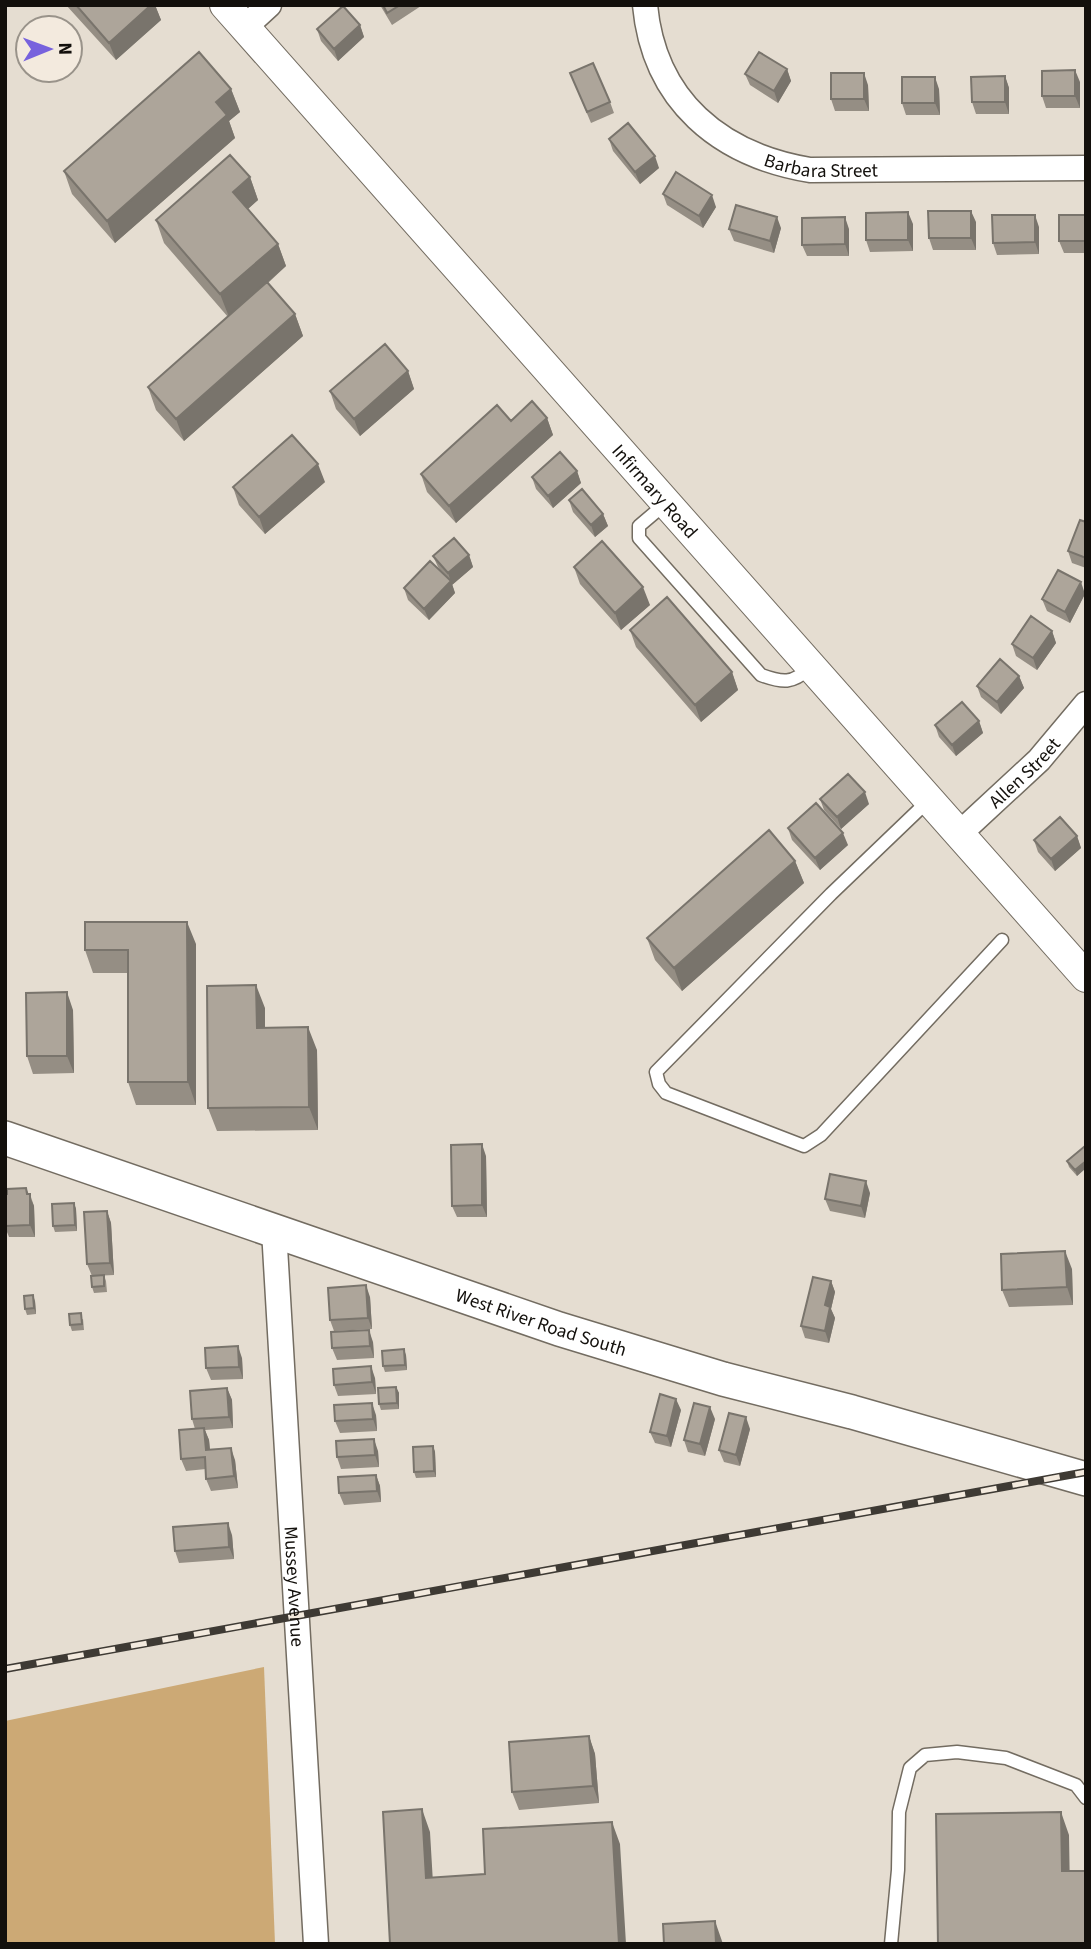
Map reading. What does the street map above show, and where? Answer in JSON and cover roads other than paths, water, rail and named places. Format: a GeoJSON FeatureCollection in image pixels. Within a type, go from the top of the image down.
{"type":"FeatureCollection","features":[{"type":"Feature","properties":{"kind":"main road","name":"West River Road South"},"geometry":{"type":"LineString","coordinates":[[5,1138],[559,1329],[723,1379],[852,1412],[1086,1479]]}},
{"type":"Feature","properties":{"kind":"street"},"geometry":{"type":"LineString","coordinates":[[235,16],[269,5]]}},
{"type":"Feature","properties":{"kind":"street","name":"Barbara Street"},"geometry":{"type":"LineString","coordinates":[[645,5],[655,53],[677,95],[722,139],[750,154],[779,164],[810,170],[1086,167]]}},
{"type":"Feature","properties":{"kind":"street","name":"Infirmary Road"},"geometry":{"type":"LineString","coordinates":[[235,16],[1086,977]]}},
{"type":"Feature","properties":{"kind":"street","name":"Allen Street"},"geometry":{"type":"LineString","coordinates":[[958,835],[1040,760],[1086,704]]}},
{"type":"Feature","properties":{"kind":"street","name":"Mussey Avenue"},"geometry":{"type":"LineString","coordinates":[[274,1230],[316,1944]]}},
{"type":"Feature","properties":{"kind":"lane"},"geometry":{"type":"LineString","coordinates":[[665,503],[639,526],[639,538],[761,674],[778,681],[798,679],[810,668]]}},
{"type":"Feature","properties":{"kind":"lane"},"geometry":{"type":"LineString","coordinates":[[928,801],[831,894],[656,1072],[659,1084],[666,1093],[804,1146],[821,1135],[1002,940]]}},
{"type":"Feature","properties":{"kind":"lane"},"geometry":{"type":"LineString","coordinates":[[891,1944],[898,1870],[899,1812],[910,1768],[925,1755],[957,1752],[1006,1758],[1076,1785],[1086,1798]]}},
{"type":"Feature","properties":{"kind":"railway"},"geometry":{"type":"LineString","coordinates":[[5,1669],[1086,1472]]}}]}
